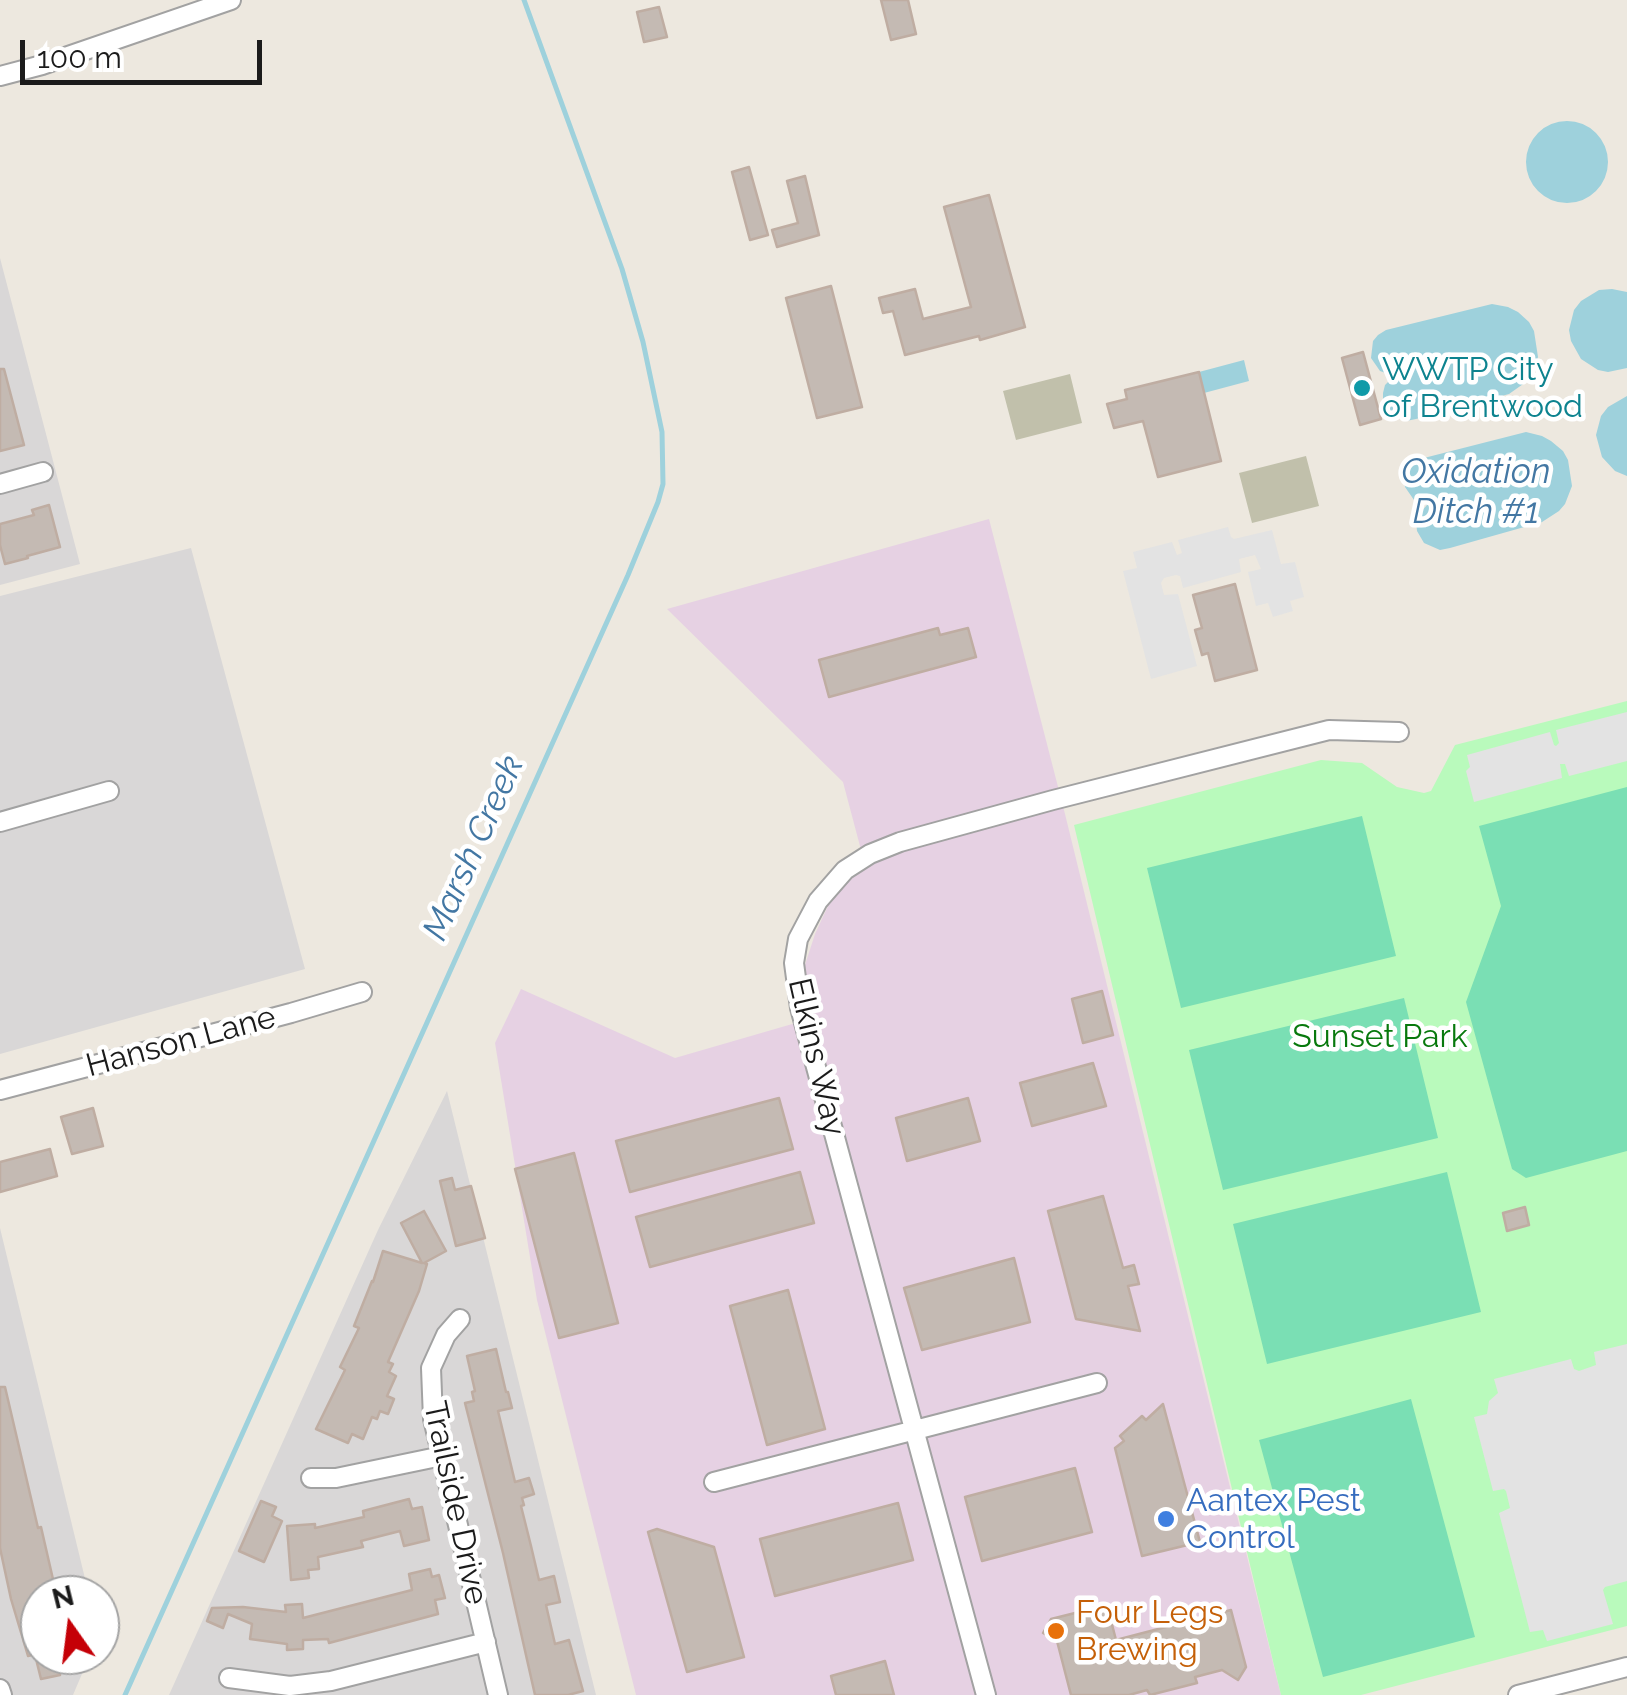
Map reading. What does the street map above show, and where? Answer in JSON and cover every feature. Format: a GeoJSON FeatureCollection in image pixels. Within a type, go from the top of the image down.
{"type":"FeatureCollection","features":[{"type":"Feature","properties":{"kind":"street"},"geometry":{"type":"LineString","coordinates":[[0,76],[231,0]]}},
{"type":"Feature","properties":{"kind":"street"},"geometry":{"type":"LineString","coordinates":[[0,484],[44,472]]}},
{"type":"Feature","properties":{"kind":"street","name":"Elkins Way"},"geometry":{"type":"LineString","coordinates":[[986,1695],[800,1008],[794,963],[798,939],[818,901],[846,870],[870,854],[900,842],[1329,730],[1399,732]]}},
{"type":"Feature","properties":{"kind":"street"},"geometry":{"type":"LineString","coordinates":[[0,822],[109,791]]}},
{"type":"Feature","properties":{"kind":"street","name":"Hanson Lane"},"geometry":{"type":"LineString","coordinates":[[0,1090],[362,992]]}},
{"type":"Feature","properties":{"kind":"street","name":"Trailside Drive"},"geometry":{"type":"LineString","coordinates":[[460,1318],[446,1335],[431,1368],[432,1418],[498,1695]]}},
{"type":"Feature","properties":{"kind":"street"},"geometry":{"type":"LineString","coordinates":[[714,1482],[1097,1383]]}},
{"type":"Feature","properties":{"kind":"street"},"geometry":{"type":"LineString","coordinates":[[312,1478],[336,1478],[442,1456]]}},
{"type":"Feature","properties":{"kind":"street"},"geometry":{"type":"LineString","coordinates":[[229,1678],[290,1686],[331,1681],[486,1642]]}},
{"type":"Feature","properties":{"kind":"street"},"geometry":{"type":"LineString","coordinates":[[1518,1695],[1627,1667]]}},
{"type":"Feature","properties":{"kind":"shaded area"},"geometry":{"type":"Polygon","coordinates":[[[0,258],[80,564],[0,585],[0,258]]]}},
{"type":"Feature","properties":{"kind":"shaded area"},"geometry":{"type":"Polygon","coordinates":[[[1070,374],[1082,423],[1016,440],[1003,391],[1070,374]]]}},
{"type":"Feature","properties":{"kind":"shaded area"},"geometry":{"type":"Polygon","coordinates":[[[1306,456],[1319,506],[1252,523],[1239,473],[1306,456]]]}},
{"type":"Feature","properties":{"kind":"shaded area"},"geometry":{"type":"Polygon","coordinates":[[[989,519],[1281,1695],[636,1695],[537,1300],[495,1043],[521,989],[675,1058],[813,1018],[804,968],[815,934],[834,893],[865,865],[843,782],[667,609],[989,519]]]}},
{"type":"Feature","properties":{"kind":"shaded area"},"geometry":{"type":"Polygon","coordinates":[[[1228,527],[1234,539],[1272,530],[1281,564],[1295,562],[1304,597],[1290,601],[1293,611],[1273,617],[1268,603],[1256,606],[1248,572],[1261,569],[1255,555],[1239,559],[1241,572],[1183,588],[1180,576],[1164,578],[1164,595],[1178,594],[1197,666],[1151,679],[1123,571],[1137,568],[1133,552],[1172,542],[1177,555],[1182,553],[1178,540],[1228,527]]]}},
{"type":"Feature","properties":{"kind":"shaded area"},"geometry":{"type":"Polygon","coordinates":[[[191,548],[305,969],[0,1054],[0,596],[191,548]]]}},
{"type":"Feature","properties":{"kind":"shaded area"},"geometry":{"type":"Polygon","coordinates":[[[1627,712],[1627,761],[1569,776],[1565,764],[1560,764],[1562,778],[1474,802],[1466,771],[1470,767],[1467,755],[1550,732],[1556,746],[1556,730],[1627,712]]]}},
{"type":"Feature","properties":{"kind":"shaded area"},"geometry":{"type":"Polygon","coordinates":[[[447,1091],[596,1695],[169,1695],[378,1230],[447,1091]]]}},
{"type":"Feature","properties":{"kind":"shaded area"},"geometry":{"type":"Polygon","coordinates":[[[0,1228],[84,1575],[20,1575],[20,1675],[82,1675],[73,1695],[0,1695],[0,1228]]]}},
{"type":"Feature","properties":{"kind":"shaded area"},"geometry":{"type":"Polygon","coordinates":[[[1627,1344],[1627,1581],[1603,1590],[1613,1624],[1547,1641],[1543,1630],[1530,1632],[1499,1513],[1510,1508],[1506,1491],[1493,1491],[1474,1417],[1487,1414],[1489,1401],[1498,1393],[1494,1379],[1571,1359],[1574,1369],[1579,1371],[1596,1365],[1594,1352],[1627,1344]]]}},
{"type":"Feature","properties":{"kind":"green space","name":"Sunset Park"},"geometry":{"type":"Polygon","coordinates":[[[1627,701],[1627,1626],[1361,1695],[1281,1695],[1074,825],[1321,760],[1362,763],[1397,787],[1424,793],[1431,791],[1455,745],[1627,701]]]}},
{"type":"Feature","properties":{"kind":"green space"},"geometry":{"type":"Polygon","coordinates":[[[1627,787],[1627,1151],[1526,1178],[1512,1169],[1466,1002],[1501,906],[1479,826],[1627,787]]]}},
{"type":"Feature","properties":{"kind":"green space"},"geometry":{"type":"Polygon","coordinates":[[[1362,816],[1396,956],[1181,1008],[1147,868],[1362,816]]]}},
{"type":"Feature","properties":{"kind":"green space"},"geometry":{"type":"Polygon","coordinates":[[[1404,998],[1438,1138],[1223,1190],[1189,1050],[1404,998]]]}},
{"type":"Feature","properties":{"kind":"green space"},"geometry":{"type":"Polygon","coordinates":[[[1447,1172],[1481,1312],[1267,1364],[1233,1224],[1447,1172]]]}},
{"type":"Feature","properties":{"kind":"green space"},"geometry":{"type":"Polygon","coordinates":[[[1411,1399],[1475,1637],[1323,1677],[1259,1440],[1411,1399]]]}},
{"type":"Feature","properties":{"kind":"water"},"geometry":{"type":"Polygon","coordinates":[[[1567,121],[1583,124],[1596,133],[1605,146],[1605,178],[1596,191],[1583,200],[1567,203],[1551,200],[1538,191],[1529,178],[1526,162],[1529,146],[1538,133],[1551,124],[1567,121]]]}},
{"type":"Feature","properties":{"kind":"water"},"geometry":{"type":"Polygon","coordinates":[[[1599,290],[1627,292],[1627,368],[1608,372],[1581,359],[1569,330],[1574,310],[1581,301],[1599,290]]]}},
{"type":"Feature","properties":{"kind":"water"},"geometry":{"type":"Polygon","coordinates":[[[1492,304],[1518,312],[1534,331],[1538,357],[1526,382],[1509,394],[1416,419],[1406,421],[1390,414],[1383,393],[1394,376],[1380,371],[1371,358],[1373,341],[1378,335],[1492,304]]]}},
{"type":"Feature","properties":{"kind":"water"},"geometry":{"type":"Polygon","coordinates":[[[1244,360],[1249,381],[1204,393],[1199,372],[1244,360]]]}},
{"type":"Feature","properties":{"kind":"water"},"geometry":{"type":"Polygon","coordinates":[[[1627,396],[1627,476],[1615,471],[1602,457],[1596,435],[1608,407],[1627,396]]]}},
{"type":"Feature","properties":{"kind":"water","name":"Oxidation Ditch #1"},"geometry":{"type":"Polygon","coordinates":[[[1526,432],[1551,441],[1568,460],[1572,486],[1559,511],[1542,522],[1450,548],[1440,550],[1424,543],[1416,521],[1427,505],[1414,500],[1405,487],[1404,478],[1412,464],[1526,432]]]}},
{"type":"Feature","properties":{"kind":"building"},"geometry":{"type":"Polygon","coordinates":[[[881,0],[908,0],[916,34],[891,40],[881,0]]]}},
{"type":"Feature","properties":{"kind":"building"},"geometry":{"type":"Polygon","coordinates":[[[659,7],[667,37],[644,42],[637,12],[659,7]]]}},
{"type":"Feature","properties":{"kind":"building"},"geometry":{"type":"Polygon","coordinates":[[[749,167],[768,235],[750,240],[732,172],[749,167]]]}},
{"type":"Feature","properties":{"kind":"building"},"geometry":{"type":"Polygon","coordinates":[[[805,176],[819,235],[777,247],[772,230],[798,223],[787,181],[805,176]]]}},
{"type":"Feature","properties":{"kind":"building"},"geometry":{"type":"Polygon","coordinates":[[[989,195],[1025,327],[905,355],[893,311],[883,313],[879,298],[915,289],[923,319],[971,307],[944,207],[989,195]]]}},
{"type":"Feature","properties":{"kind":"building"},"geometry":{"type":"Polygon","coordinates":[[[831,286],[862,407],[817,418],[786,298],[831,286]]]}},
{"type":"Feature","properties":{"kind":"building","name":"WWTP City of Brentwood"},"geometry":{"type":"Polygon","coordinates":[[[1363,352],[1381,419],[1360,425],[1342,358],[1363,352]]]}},
{"type":"Feature","properties":{"kind":"building"},"geometry":{"type":"Polygon","coordinates":[[[0,369],[4,369],[24,445],[0,451],[0,369]]]}},
{"type":"Feature","properties":{"kind":"building"},"geometry":{"type":"Polygon","coordinates":[[[1199,372],[1221,461],[1158,477],[1143,421],[1114,428],[1107,404],[1127,399],[1125,390],[1199,372]]]}},
{"type":"Feature","properties":{"kind":"building"},"geometry":{"type":"Polygon","coordinates":[[[49,505],[60,547],[5,564],[0,524],[34,515],[32,510],[49,505]]]}},
{"type":"Feature","properties":{"kind":"building"},"geometry":{"type":"Polygon","coordinates":[[[1235,584],[1257,670],[1215,681],[1208,653],[1202,655],[1195,630],[1202,628],[1193,595],[1235,584]]]}},
{"type":"Feature","properties":{"kind":"building"},"geometry":{"type":"Polygon","coordinates":[[[938,628],[940,635],[968,628],[976,657],[829,697],[819,660],[938,628]]]}},
{"type":"Feature","properties":{"kind":"building"},"geometry":{"type":"Polygon","coordinates":[[[1102,991],[1113,1035],[1083,1043],[1072,999],[1102,991]]]}},
{"type":"Feature","properties":{"kind":"building"},"geometry":{"type":"Polygon","coordinates":[[[1093,1063],[1106,1106],[1032,1126],[1020,1083],[1093,1063]]]}},
{"type":"Feature","properties":{"kind":"building"},"geometry":{"type":"Polygon","coordinates":[[[779,1098],[793,1149],[630,1192],[616,1141],[779,1098]]]}},
{"type":"Feature","properties":{"kind":"building"},"geometry":{"type":"Polygon","coordinates":[[[968,1098],[980,1141],[907,1161],[896,1118],[968,1098]]]}},
{"type":"Feature","properties":{"kind":"building"},"geometry":{"type":"Polygon","coordinates":[[[93,1108],[103,1146],[72,1154],[61,1117],[93,1108]]]}},
{"type":"Feature","properties":{"kind":"building"},"geometry":{"type":"Polygon","coordinates":[[[50,1149],[57,1176],[0,1192],[0,1162],[50,1149]]]}},
{"type":"Feature","properties":{"kind":"building"},"geometry":{"type":"Polygon","coordinates":[[[574,1153],[618,1323],[559,1338],[515,1169],[574,1153]]]}},
{"type":"Feature","properties":{"kind":"building"},"geometry":{"type":"Polygon","coordinates":[[[800,1172],[814,1223],[650,1267],[636,1217],[800,1172]]]}},
{"type":"Feature","properties":{"kind":"building"},"geometry":{"type":"Polygon","coordinates":[[[452,1178],[455,1190],[471,1186],[485,1238],[456,1246],[440,1181],[452,1178]]]}},
{"type":"Feature","properties":{"kind":"building"},"geometry":{"type":"Polygon","coordinates":[[[1103,1196],[1123,1268],[1134,1265],[1139,1284],[1128,1286],[1140,1331],[1076,1319],[1048,1211],[1103,1196]]]}},
{"type":"Feature","properties":{"kind":"building"},"geometry":{"type":"Polygon","coordinates":[[[1525,1207],[1529,1225],[1507,1231],[1503,1213],[1525,1207]]]}},
{"type":"Feature","properties":{"kind":"building"},"geometry":{"type":"Polygon","coordinates":[[[424,1211],[446,1251],[424,1263],[427,1264],[419,1291],[388,1362],[393,1364],[389,1372],[396,1376],[387,1396],[394,1399],[388,1414],[380,1411],[377,1419],[372,1417],[363,1439],[352,1434],[348,1443],[316,1429],[345,1370],[340,1367],[359,1328],[354,1326],[383,1251],[422,1263],[401,1223],[424,1211]]]}},
{"type":"Feature","properties":{"kind":"building"},"geometry":{"type":"Polygon","coordinates":[[[1014,1258],[1030,1322],[922,1350],[904,1288],[1014,1258]]]}},
{"type":"Feature","properties":{"kind":"building"},"geometry":{"type":"Polygon","coordinates":[[[788,1290],[825,1429],[767,1445],[730,1306],[788,1290]]]}},
{"type":"Feature","properties":{"kind":"building"},"geometry":{"type":"Polygon","coordinates":[[[496,1349],[512,1408],[498,1411],[515,1482],[529,1478],[534,1494],[522,1498],[521,1506],[539,1580],[554,1576],[560,1602],[546,1605],[555,1644],[569,1640],[583,1691],[568,1695],[535,1695],[465,1403],[474,1401],[475,1391],[467,1356],[496,1349]]]}},
{"type":"Feature","properties":{"kind":"building"},"geometry":{"type":"Polygon","coordinates":[[[0,1387],[5,1387],[52,1575],[20,1575],[20,1629],[0,1548],[0,1387]]]}},
{"type":"Feature","properties":{"kind":"building"},"geometry":{"type":"Polygon","coordinates":[[[1163,1404],[1200,1542],[1142,1556],[1115,1448],[1124,1441],[1120,1436],[1163,1404]]]}},
{"type":"Feature","properties":{"kind":"building"},"geometry":{"type":"Polygon","coordinates":[[[1075,1468],[1092,1532],[982,1561],[965,1497],[1075,1468]]]}},
{"type":"Feature","properties":{"kind":"building"},"geometry":{"type":"Polygon","coordinates":[[[409,1499],[412,1509],[422,1507],[429,1540],[404,1546],[400,1531],[361,1541],[363,1547],[318,1557],[319,1569],[308,1570],[309,1578],[291,1580],[287,1526],[315,1524],[315,1528],[364,1517],[363,1511],[409,1499]]]}},
{"type":"Feature","properties":{"kind":"building"},"geometry":{"type":"Polygon","coordinates":[[[261,1501],[276,1507],[272,1516],[282,1521],[264,1562],[239,1551],[261,1501]]]}},
{"type":"Feature","properties":{"kind":"building"},"geometry":{"type":"Polygon","coordinates":[[[898,1503],[913,1560],[775,1596],[760,1539],[898,1503]]]}},
{"type":"Feature","properties":{"kind":"building"},"geometry":{"type":"Polygon","coordinates":[[[657,1529],[714,1547],[744,1657],[687,1672],[648,1532],[657,1529]]]}},
{"type":"Feature","properties":{"kind":"building"},"geometry":{"type":"Polygon","coordinates":[[[430,1569],[432,1577],[439,1575],[445,1598],[435,1600],[438,1614],[329,1643],[328,1639],[303,1640],[303,1649],[287,1650],[287,1644],[250,1639],[252,1624],[228,1614],[223,1628],[207,1621],[212,1608],[286,1612],[285,1605],[302,1604],[303,1618],[412,1590],[409,1574],[430,1569]]]}},
{"type":"Feature","properties":{"kind":"building"},"geometry":{"type":"Polygon","coordinates":[[[1107,1605],[1116,1640],[1231,1610],[1246,1667],[1238,1680],[1222,1670],[1195,1677],[1197,1683],[1150,1695],[1147,1690],[1129,1695],[1071,1695],[1057,1641],[1043,1633],[1051,1619],[1107,1605]]]}},
{"type":"Feature","properties":{"kind":"building"},"geometry":{"type":"Polygon","coordinates":[[[885,1661],[894,1695],[836,1695],[831,1676],[885,1661]]]}},
{"type":"Feature","properties":{"kind":"waterway","name":"Marsh Creek"},"geometry":{"type":"LineString","coordinates":[[125,1695],[628,575],[663,484],[662,432],[643,342],[622,269],[524,0]]}},
{"type":"Feature","properties":{"kind":"place","name":"WWTP City of Brentwood"},"geometry":{"type":"Point","coordinates":[1362,388]}},
{"type":"Feature","properties":{"kind":"place","name":"Aantex Pest Control"},"geometry":{"type":"Point","coordinates":[1166,1519]}},
{"type":"Feature","properties":{"kind":"place","name":"Four Legs Brewing"},"geometry":{"type":"Point","coordinates":[1056,1631]}}]}
